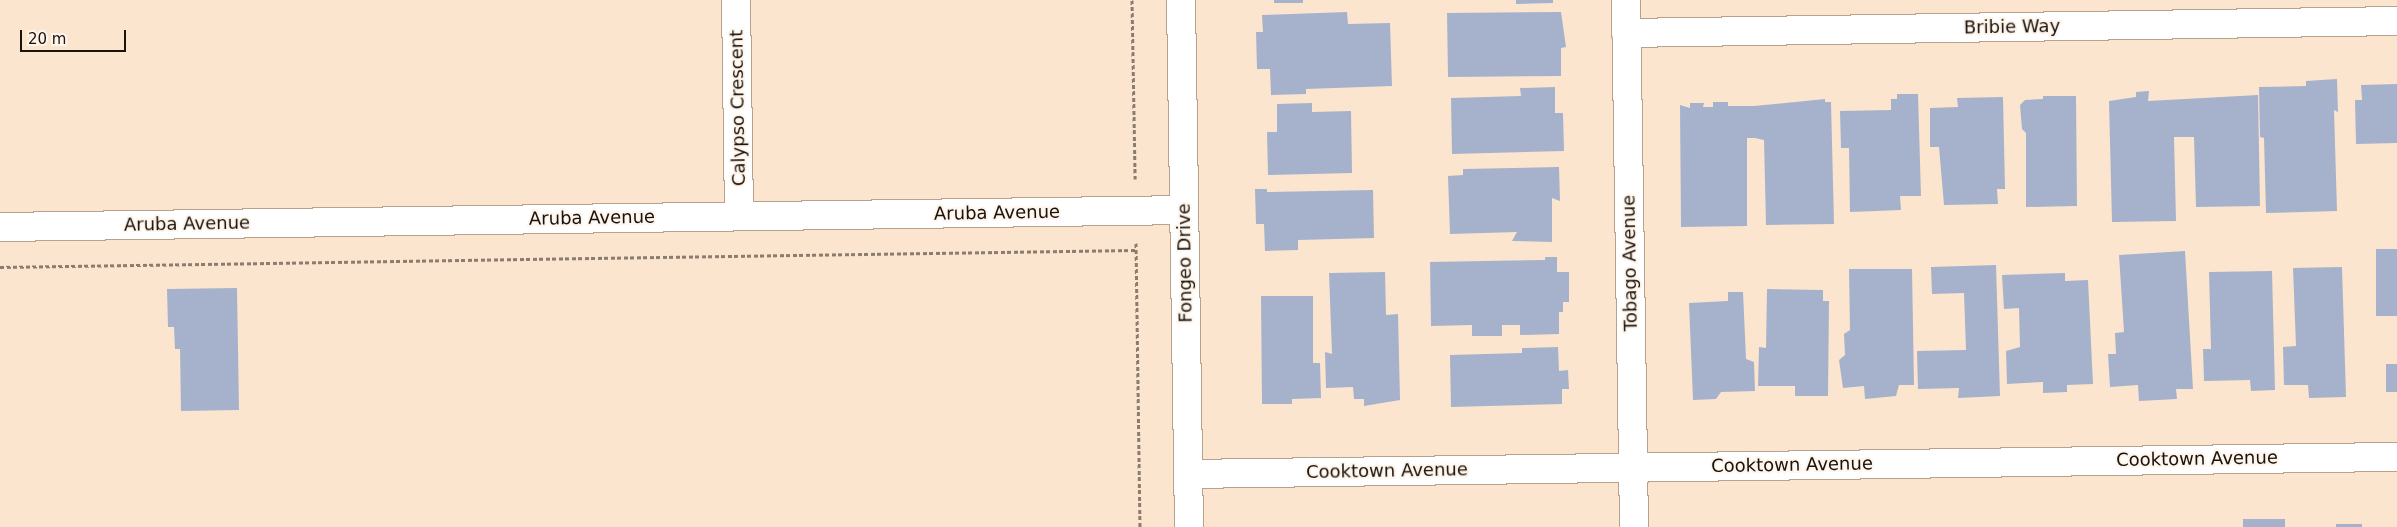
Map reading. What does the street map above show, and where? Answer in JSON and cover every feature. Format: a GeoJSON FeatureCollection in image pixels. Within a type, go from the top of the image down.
{"type":"FeatureCollection","features":[{"type":"Feature","properties":{"kind":"street","name":"Calypso Crescent"},"geometry":{"type":"LineString","coordinates":[[736,0],[739,216]]}},
{"type":"Feature","properties":{"kind":"street","name":"Fongeo Drive"},"geometry":{"type":"LineString","coordinates":[[1181,0],[1189,527]]}},
{"type":"Feature","properties":{"kind":"street","name":"Tobago Avenue"},"geometry":{"type":"LineString","coordinates":[[1626,0],[1634,527]]}},
{"type":"Feature","properties":{"kind":"street","name":"Bribie Way"},"geometry":{"type":"LineString","coordinates":[[1626,33],[2397,21]]}},
{"type":"Feature","properties":{"kind":"street","name":"Aruba Avenue"},"geometry":{"type":"LineString","coordinates":[[0,227],[1184,210]]}},
{"type":"Feature","properties":{"kind":"street","name":"Cooktown Avenue"},"geometry":{"type":"LineString","coordinates":[[1188,474],[2397,456]]}},
{"type":"Feature","properties":{"kind":"path"},"geometry":{"type":"LineString","coordinates":[[1132,0],[1140,527]]}},
{"type":"Feature","properties":{"kind":"path"},"geometry":{"type":"LineString","coordinates":[[0,267],[1136,250]]}},
{"type":"Feature","properties":{"kind":"building"},"geometry":{"type":"Polygon","coordinates":[[[1274,0],[1303,0],[1303,3],[1274,3],[1274,0]]]}},
{"type":"Feature","properties":{"kind":"building"},"geometry":{"type":"Polygon","coordinates":[[[1516,0],[1553,0],[1553,3],[1516,4],[1516,0]]]}},
{"type":"Feature","properties":{"kind":"building"},"geometry":{"type":"Polygon","coordinates":[[[1347,12],[1348,24],[1390,23],[1392,86],[1306,89],[1306,94],[1271,95],[1270,69],[1257,69],[1256,32],[1263,32],[1262,15],[1347,12]]]}},
{"type":"Feature","properties":{"kind":"building"},"geometry":{"type":"Polygon","coordinates":[[[1561,12],[1566,47],[1561,48],[1561,76],[1448,77],[1447,13],[1561,12]]]}},
{"type":"Feature","properties":{"kind":"building"},"geometry":{"type":"Polygon","coordinates":[[[2337,79],[2338,112],[2334,110],[2337,211],[2266,213],[2264,138],[2260,137],[2259,87],[2306,86],[2306,81],[2337,79]]]}},
{"type":"Feature","properties":{"kind":"building"},"geometry":{"type":"Polygon","coordinates":[[[2397,84],[2397,143],[2356,144],[2355,100],[2362,100],[2361,85],[2397,84]]]}},
{"type":"Feature","properties":{"kind":"building"},"geometry":{"type":"Polygon","coordinates":[[[1555,87],[1555,113],[1563,113],[1564,151],[1452,154],[1451,98],[1521,96],[1520,88],[1555,87]]]}},
{"type":"Feature","properties":{"kind":"building"},"geometry":{"type":"Polygon","coordinates":[[[2149,91],[2148,101],[2258,95],[2260,206],[2196,207],[2194,137],[2174,137],[2176,221],[2112,222],[2109,101],[2136,97],[2136,92],[2149,91]]]}},
{"type":"Feature","properties":{"kind":"building"},"geometry":{"type":"Polygon","coordinates":[[[1897,94],[1918,94],[1921,196],[1900,196],[1901,210],[1850,212],[1849,148],[1841,148],[1840,111],[1891,110],[1891,99],[1897,99],[1897,94]]]}},
{"type":"Feature","properties":{"kind":"building"},"geometry":{"type":"Polygon","coordinates":[[[2043,96],[2076,96],[2077,206],[2026,207],[2026,133],[2022,129],[2020,105],[2025,100],[2043,99],[2043,96]]]}},
{"type":"Feature","properties":{"kind":"building"},"geometry":{"type":"Polygon","coordinates":[[[2003,97],[2005,189],[1997,189],[1998,204],[1944,205],[1939,147],[1930,147],[1930,108],[1958,107],[1957,98],[2003,97]]]}},
{"type":"Feature","properties":{"kind":"building"},"geometry":{"type":"Polygon","coordinates":[[[1825,99],[1825,102],[1831,102],[1834,224],[1766,225],[1764,140],[1747,138],[1747,226],[1681,227],[1680,105],[1690,108],[1690,103],[1704,103],[1703,107],[1713,107],[1713,102],[1728,102],[1728,106],[1754,106],[1825,99]]]}},
{"type":"Feature","properties":{"kind":"building"},"geometry":{"type":"Polygon","coordinates":[[[1312,103],[1312,112],[1351,111],[1352,173],[1268,175],[1267,132],[1277,132],[1277,104],[1312,103]]]}},
{"type":"Feature","properties":{"kind":"building"},"geometry":{"type":"Polygon","coordinates":[[[1559,167],[1560,201],[1552,198],[1552,242],[1512,241],[1517,232],[1450,234],[1448,176],[1463,175],[1463,169],[1559,167]]]}},
{"type":"Feature","properties":{"kind":"building"},"geometry":{"type":"Polygon","coordinates":[[[1255,189],[1267,189],[1267,192],[1373,190],[1374,238],[1298,240],[1298,250],[1265,251],[1264,224],[1256,224],[1255,189]]]}},
{"type":"Feature","properties":{"kind":"building"},"geometry":{"type":"Polygon","coordinates":[[[2376,249],[2397,249],[2397,316],[2376,316],[2376,249]]]}},
{"type":"Feature","properties":{"kind":"building"},"geometry":{"type":"Polygon","coordinates":[[[2185,251],[2193,389],[2176,389],[2177,399],[2139,401],[2138,385],[2110,387],[2108,354],[2116,354],[2115,333],[2124,332],[2119,255],[2185,251]]]}},
{"type":"Feature","properties":{"kind":"building"},"geometry":{"type":"Polygon","coordinates":[[[1545,257],[1557,257],[1557,272],[1569,272],[1569,302],[1563,302],[1563,312],[1559,312],[1559,334],[1520,335],[1520,325],[1502,325],[1502,336],[1472,336],[1472,325],[1431,326],[1430,262],[1545,260],[1545,257]]]}},
{"type":"Feature","properties":{"kind":"building"},"geometry":{"type":"Polygon","coordinates":[[[1996,265],[2000,396],[1958,398],[1959,388],[1918,389],[1917,351],[1966,350],[1964,293],[1932,294],[1931,267],[1996,265]]]}},
{"type":"Feature","properties":{"kind":"building"},"geometry":{"type":"Polygon","coordinates":[[[2342,267],[2346,397],[2309,398],[2308,385],[2284,385],[2283,347],[2296,346],[2293,268],[2342,267]]]}},
{"type":"Feature","properties":{"kind":"building"},"geometry":{"type":"Polygon","coordinates":[[[1849,269],[1912,269],[1914,385],[1899,385],[1896,396],[1865,399],[1864,386],[1843,388],[1839,360],[1845,355],[1844,334],[1850,330],[1849,269]]]}},
{"type":"Feature","properties":{"kind":"building"},"geometry":{"type":"Polygon","coordinates":[[[2272,271],[2275,390],[2251,391],[2250,380],[2204,381],[2203,349],[2211,349],[2209,272],[2272,271]]]}},
{"type":"Feature","properties":{"kind":"building"},"geometry":{"type":"Polygon","coordinates":[[[1385,272],[1386,315],[1398,314],[1400,400],[1364,406],[1364,399],[1354,399],[1353,387],[1326,388],[1325,352],[1332,354],[1329,273],[1385,272]]]}},
{"type":"Feature","properties":{"kind":"building"},"geometry":{"type":"Polygon","coordinates":[[[2065,273],[2065,281],[2088,280],[2093,384],[2067,385],[2067,392],[2043,393],[2043,382],[2007,384],[2006,351],[2020,347],[2019,308],[2004,309],[2002,275],[2065,273]]]}},
{"type":"Feature","properties":{"kind":"building"},"geometry":{"type":"Polygon","coordinates":[[[237,288],[239,410],[181,411],[180,349],[175,349],[174,327],[168,327],[167,289],[237,288]]]}},
{"type":"Feature","properties":{"kind":"building"},"geometry":{"type":"Polygon","coordinates":[[[1767,289],[1823,290],[1823,301],[1829,301],[1828,396],[1795,396],[1795,386],[1758,386],[1759,347],[1766,348],[1767,289]]]}},
{"type":"Feature","properties":{"kind":"building"},"geometry":{"type":"Polygon","coordinates":[[[1728,292],[1743,292],[1746,359],[1754,362],[1755,391],[1721,392],[1716,399],[1693,400],[1689,303],[1728,301],[1728,292]]]}},
{"type":"Feature","properties":{"kind":"building"},"geometry":{"type":"Polygon","coordinates":[[[1261,296],[1313,296],[1313,363],[1320,363],[1321,398],[1292,399],[1292,404],[1262,404],[1261,296]]]}},
{"type":"Feature","properties":{"kind":"building"},"geometry":{"type":"Polygon","coordinates":[[[1558,347],[1559,371],[1568,370],[1569,389],[1562,389],[1562,404],[1451,407],[1450,355],[1522,353],[1522,348],[1558,347]]]}},
{"type":"Feature","properties":{"kind":"building"},"geometry":{"type":"Polygon","coordinates":[[[2386,364],[2397,364],[2397,392],[2386,392],[2386,364]]]}},
{"type":"Feature","properties":{"kind":"building"},"geometry":{"type":"Polygon","coordinates":[[[2243,519],[2285,519],[2285,527],[2243,527],[2243,519]]]}},
{"type":"Feature","properties":{"kind":"building"},"geometry":{"type":"Polygon","coordinates":[[[2336,524],[2362,524],[2362,527],[2336,527],[2336,524]]]}}]}
